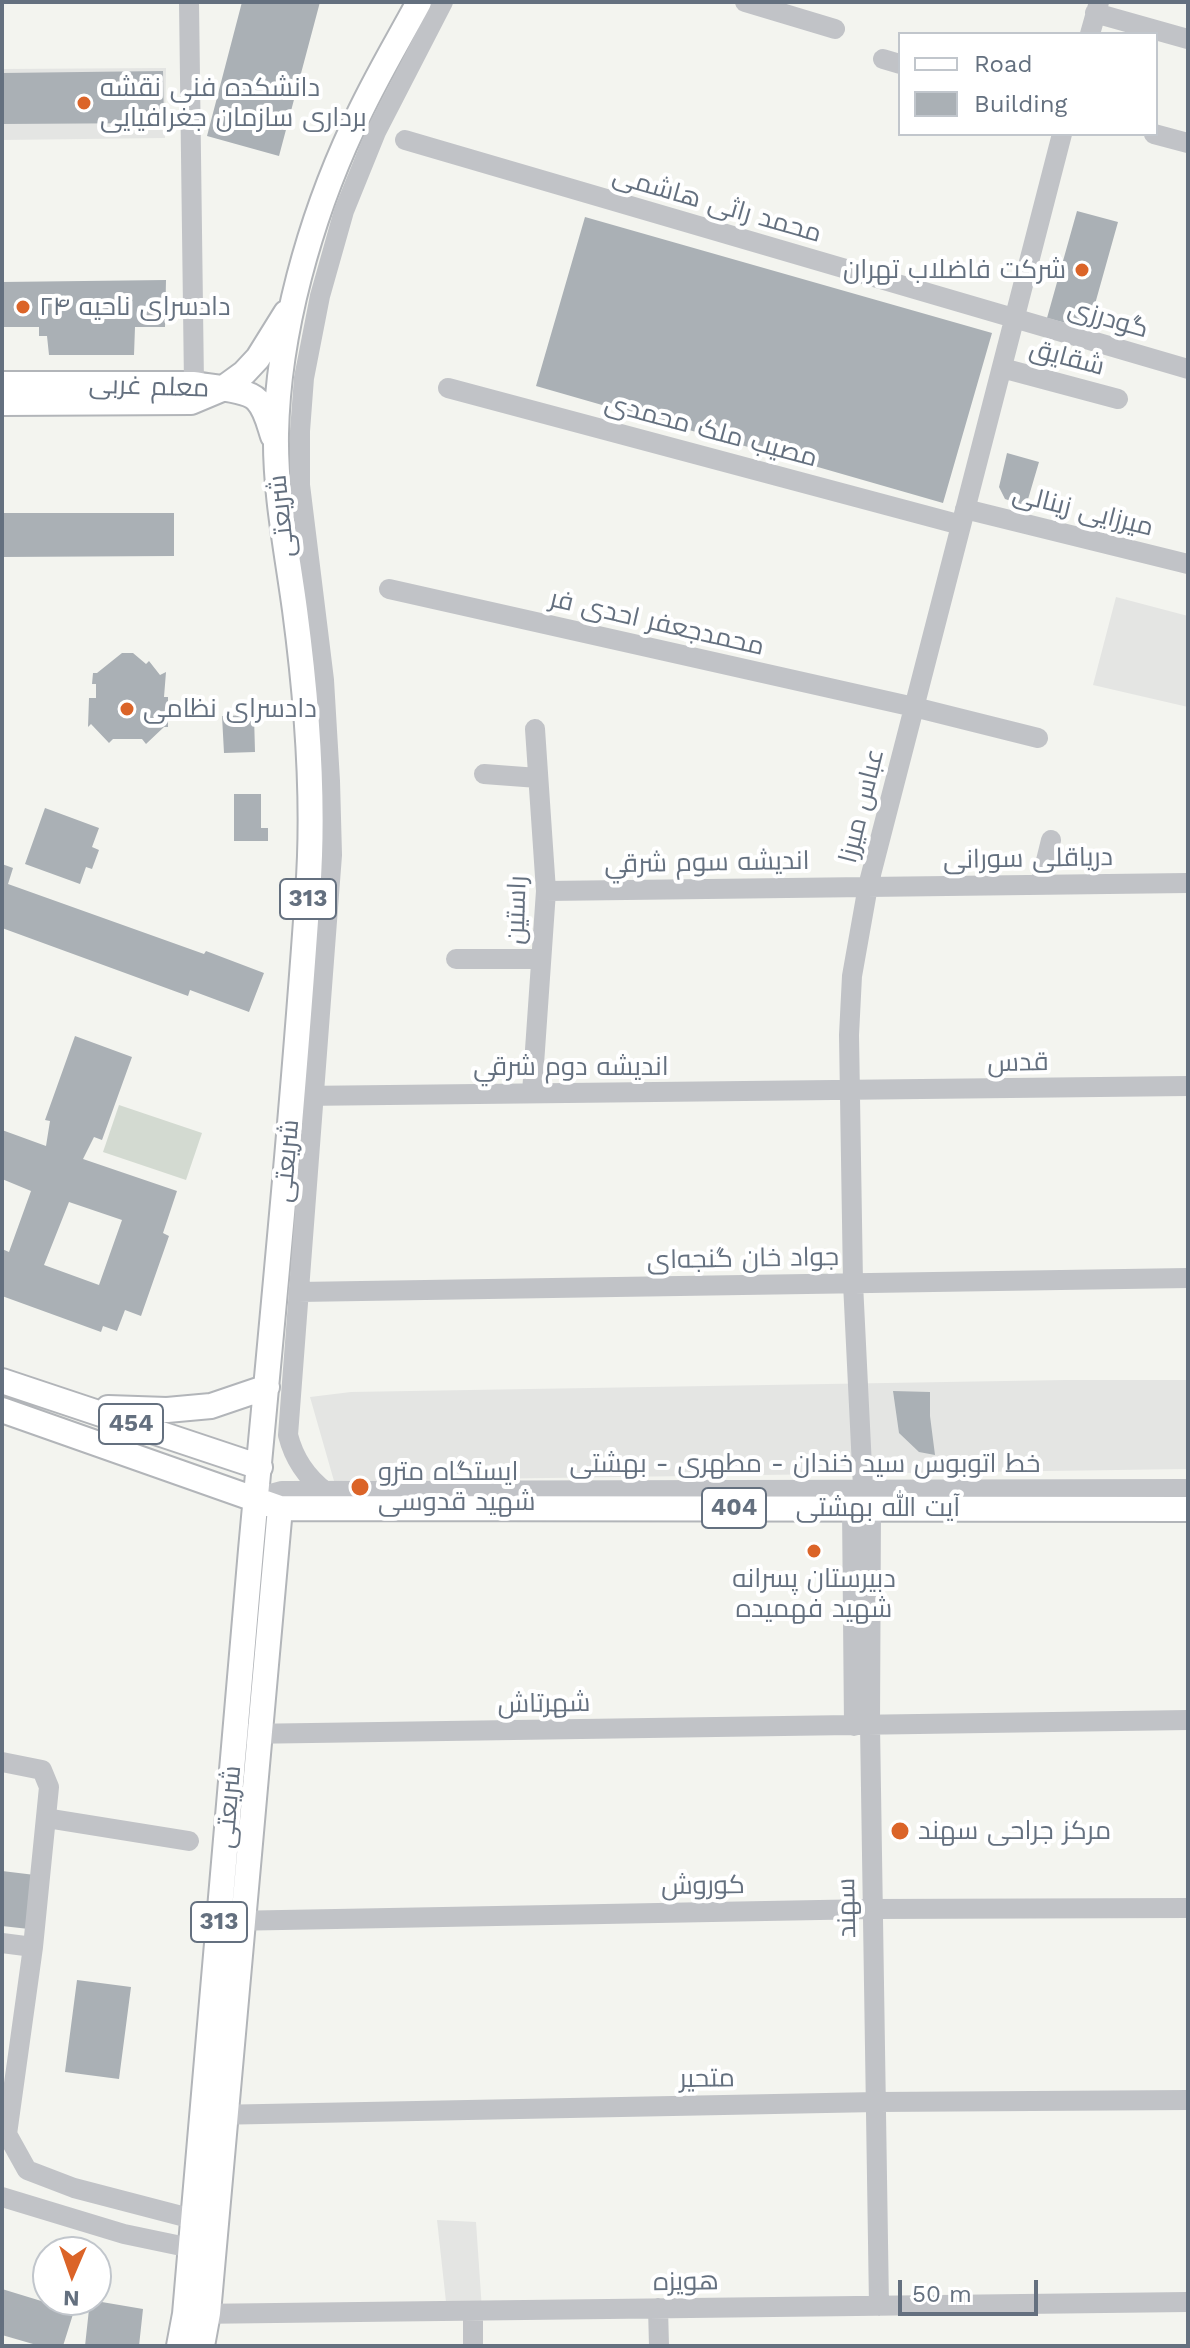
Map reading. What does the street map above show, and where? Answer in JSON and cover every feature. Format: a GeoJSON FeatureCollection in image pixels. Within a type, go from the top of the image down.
{"type":"FeatureCollection","features":[{"type":"Feature","properties":{"kind":"main road","name":"شریعتی"},"geometry":{"type":"LineString","coordinates":[[179,2346],[197,2314],[231,1921],[236,1734],[256,1498],[267,1387],[287,1291],[303,1096],[309,782],[300,659],[284,547],[276,444],[280,388],[294,301],[333,173],[354,122],[419,2]]}},
{"type":"Feature","properties":{"kind":"main road"},"geometry":{"type":"LineString","coordinates":[[222,389],[258,358],[294,301]]}},
{"type":"Feature","properties":{"kind":"main road","name":"معلم غربی"},"geometry":{"type":"LineString","coordinates":[[2,384],[44,393],[191,402],[222,389]]}},
{"type":"Feature","properties":{"kind":"main road","name":"معلم غربی"},"geometry":{"type":"LineString","coordinates":[[2,403],[44,393],[194,384],[222,389]]}},
{"type":"Feature","properties":{"kind":"main road"},"geometry":{"type":"LineString","coordinates":[[222,389],[256,399],[263,408],[276,444]]}},
{"type":"Feature","properties":{"kind":"main road","name":"454"},"geometry":{"type":"LineString","coordinates":[[2,1381],[260,1467]]}},
{"type":"Feature","properties":{"kind":"main road"},"geometry":{"type":"LineString","coordinates":[[80,1407],[181,1409],[227,1401],[267,1387]]}},
{"type":"Feature","properties":{"kind":"main road","name":"454"},"geometry":{"type":"LineString","coordinates":[[2,1410],[280,1508]]}},
{"type":"Feature","properties":{"kind":"main road","name":"آیت الله بهشتی"},"geometry":{"type":"LineString","coordinates":[[280,1508],[863,1504],[1188,1509]]}},
{"type":"Feature","properties":{"kind":"main road","name":"شریعتی"},"geometry":{"type":"LineString","coordinates":[[231,1921],[260,1733],[280,1508]]}},
{"type":"Feature","properties":{"kind":"main road","name":"شریعتی"},"geometry":{"type":"LineString","coordinates":[[202,2346],[191,2248],[193,2219],[214,2115]]}},
{"type":"Feature","properties":{"kind":"street"},"geometry":{"type":"LineString","coordinates":[[189,2],[194,384]]}},
{"type":"Feature","properties":{"kind":"street"},"geometry":{"type":"LineString","coordinates":[[303,1096],[330,886],[331,824],[324,680],[300,485],[304,378],[320,296],[344,211],[376,132],[443,2]]}},
{"type":"Feature","properties":{"kind":"street"},"geometry":{"type":"LineString","coordinates":[[745,2],[835,29]]}},
{"type":"Feature","properties":{"kind":"street"},"geometry":{"type":"LineString","coordinates":[[1091,32],[1097,8],[1188,39]]}},
{"type":"Feature","properties":{"kind":"street"},"geometry":{"type":"LineString","coordinates":[[1158,135],[1188,143]]}},
{"type":"Feature","properties":{"kind":"street","name":"عباس میرزا"},"geometry":{"type":"LineString","coordinates":[[863,1504],[853,1283],[849,1091],[852,976],[868,886],[1061,136]]}},
{"type":"Feature","properties":{"kind":"street","name":"محمد راثی هاشمی"},"geometry":{"type":"LineString","coordinates":[[405,140],[1014,320]]}},
{"type":"Feature","properties":{"kind":"street","name":"گودرزی"},"geometry":{"type":"LineString","coordinates":[[1014,320],[1188,369]]}},
{"type":"Feature","properties":{"kind":"street","name":"شقایق"},"geometry":{"type":"LineString","coordinates":[[1002,368],[1118,399]]}},
{"type":"Feature","properties":{"kind":"street","name":"مصیب ملک محمدی"},"geometry":{"type":"LineString","coordinates":[[448,388],[963,517]]}},
{"type":"Feature","properties":{"kind":"street","name":"میرزایی زینالی"},"geometry":{"type":"LineString","coordinates":[[963,517],[1188,564]]}},
{"type":"Feature","properties":{"kind":"street","name":"محمدجعفر احدی فر"},"geometry":{"type":"LineString","coordinates":[[389,589],[914,707],[1038,738]]}},
{"type":"Feature","properties":{"kind":"street","name":"راستین"},"geometry":{"type":"LineString","coordinates":[[532,1093],[546,891],[535,729]]}},
{"type":"Feature","properties":{"kind":"street"},"geometry":{"type":"LineString","coordinates":[[484,774],[538,778]]}},
{"type":"Feature","properties":{"kind":"street"},"geometry":{"type":"LineString","coordinates":[[1040,885],[1051,840]]}},
{"type":"Feature","properties":{"kind":"street","name":"دریاقلی سورانی"},"geometry":{"type":"LineString","coordinates":[[868,886],[1188,883]]}},
{"type":"Feature","properties":{"kind":"street","name":"اندیشه سوم شرقي"},"geometry":{"type":"LineString","coordinates":[[546,891],[868,886]]}},
{"type":"Feature","properties":{"kind":"street"},"geometry":{"type":"LineString","coordinates":[[456,959],[541,959]]}},
{"type":"Feature","properties":{"kind":"street","name":"قدس"},"geometry":{"type":"LineString","coordinates":[[849,1091],[1188,1086]]}},
{"type":"Feature","properties":{"kind":"street","name":"انديشه دوم شرقي"},"geometry":{"type":"LineString","coordinates":[[303,1096],[849,1091]]}},
{"type":"Feature","properties":{"kind":"street","name":"جواد خان گنجه‌ای"},"geometry":{"type":"LineString","coordinates":[[287,1291],[1188,1278]]}},
{"type":"Feature","properties":{"kind":"street"},"geometry":{"type":"LineString","coordinates":[[287,1291],[288,1435],[299,1464],[326,1492]]}},
{"type":"Feature","properties":{"kind":"street","name":"خط اتوبوس سید خندان - مطهری - بهشتی"},"geometry":{"type":"LineString","coordinates":[[256,1498],[282,1491],[863,1504],[1188,1489]]}},
{"type":"Feature","properties":{"kind":"street","name":"سهند"},"geometry":{"type":"LineString","coordinates":[[863,1504],[862,1726],[873,1909],[879,2306]]}},
{"type":"Feature","properties":{"kind":"street","name":"شهرتاش"},"geometry":{"type":"LineString","coordinates":[[236,1734],[1188,1720]]}},
{"type":"Feature","properties":{"kind":"street"},"geometry":{"type":"LineString","coordinates":[[2,1762],[42,1770],[49,1787],[33,1947],[7,2134],[27,2170]]}},
{"type":"Feature","properties":{"kind":"street"},"geometry":{"type":"LineString","coordinates":[[46,1818],[189,1841]]}},
{"type":"Feature","properties":{"kind":"street","name":"کوروش"},"geometry":{"type":"LineString","coordinates":[[231,1921],[873,1909],[1188,1908]]}},
{"type":"Feature","properties":{"kind":"street"},"geometry":{"type":"LineString","coordinates":[[2,1943],[33,1947]]}},
{"type":"Feature","properties":{"kind":"street","name":"متحیر"},"geometry":{"type":"LineString","coordinates":[[214,2115],[877,2102],[1188,2100]]}},
{"type":"Feature","properties":{"kind":"street"},"geometry":{"type":"LineString","coordinates":[[2,2162],[74,2188],[193,2219]]}},
{"type":"Feature","properties":{"kind":"street"},"geometry":{"type":"LineString","coordinates":[[2,2197],[124,2234],[191,2248]]}},
{"type":"Feature","properties":{"kind":"street","name":"هویزه"},"geometry":{"type":"LineString","coordinates":[[197,2314],[1188,2302]]}},
{"type":"Feature","properties":{"kind":"street"},"geometry":{"type":"LineString","coordinates":[[658,2308],[659,2346]]}},
{"type":"Feature","properties":{"kind":"street"},"geometry":{"type":"LineString","coordinates":[[473,2311],[473,2346]]}},
{"type":"Feature","properties":{"kind":"shaded area","name":"دانشکده فنی نقشه برداری سازمان جغرافیایی"},"geometry":{"type":"Polygon","coordinates":[[[166,68],[165,138],[2,140],[2,69],[166,68]]]}},
{"type":"Feature","properties":{"kind":"shaded area"},"geometry":{"type":"Polygon","coordinates":[[[1116,597],[1188,616],[1188,707],[1093,685],[1116,597]]]}},
{"type":"Feature","properties":{"kind":"shaded area"},"geometry":{"type":"Polygon","coordinates":[[[119,1105],[202,1133],[186,1180],[103,1152],[119,1105]]]}},
{"type":"Feature","properties":{"kind":"shaded area"},"geometry":{"type":"Polygon","coordinates":[[[1188,1380],[1188,1469],[334,1481],[310,1397],[351,1392],[1188,1380]]]}},
{"type":"Feature","properties":{"kind":"shaded area"},"geometry":{"type":"Polygon","coordinates":[[[437,2220],[476,2222],[482,2310],[447,2311],[437,2220]]]}},
{"type":"Feature","properties":{"kind":"building"},"geometry":{"type":"Polygon","coordinates":[[[242,2],[320,2],[279,156],[207,136],[242,2]]]}},
{"type":"Feature","properties":{"kind":"building","name":"دانشکده فنی نقشه برداری سازمان جغرافیایی"},"geometry":{"type":"Polygon","coordinates":[[[163,71],[164,123],[2,124],[2,73],[163,71]]]}},
{"type":"Feature","properties":{"kind":"building","name":"شرکت فاضلاب تهران"},"geometry":{"type":"Polygon","coordinates":[[[1077,211],[1118,222],[1088,329],[1047,318],[1077,211]]]}},
{"type":"Feature","properties":{"kind":"building"},"geometry":{"type":"Polygon","coordinates":[[[585,217],[992,333],[943,503],[536,386],[585,217]]]}},
{"type":"Feature","properties":{"kind":"building"},"geometry":{"type":"Polygon","coordinates":[[[166,280],[165,327],[135,327],[134,355],[49,355],[47,336],[39,336],[39,327],[2,327],[2,282],[166,280]]]}},
{"type":"Feature","properties":{"kind":"building"},"geometry":{"type":"Polygon","coordinates":[[[1007,453],[1039,462],[1026,506],[1005,499],[999,487],[1007,453]]]}},
{"type":"Feature","properties":{"kind":"building"},"geometry":{"type":"Polygon","coordinates":[[[2,513],[174,513],[174,556],[2,557],[2,513]]]}},
{"type":"Feature","properties":{"kind":"building"},"geometry":{"type":"Polygon","coordinates":[[[122,653],[133,653],[146,664],[149,661],[160,675],[166,672],[164,697],[168,697],[168,727],[164,727],[146,744],[142,739],[113,739],[109,743],[91,724],[88,727],[89,698],[96,698],[93,673],[122,653]]]}},
{"type":"Feature","properties":{"kind":"building"},"geometry":{"type":"Polygon","coordinates":[[[254,715],[255,752],[224,753],[222,716],[254,715]]]}},
{"type":"Feature","properties":{"kind":"building"},"geometry":{"type":"Polygon","coordinates":[[[234,794],[261,794],[261,828],[268,828],[268,841],[234,841],[234,794]]]}},
{"type":"Feature","properties":{"kind":"building"},"geometry":{"type":"Polygon","coordinates":[[[45,808],[99,828],[92,847],[99,850],[92,869],[86,867],[80,884],[25,864],[45,808]]]}},
{"type":"Feature","properties":{"kind":"building"},"geometry":{"type":"Polygon","coordinates":[[[2,864],[13,868],[8,884],[264,973],[249,1012],[190,990],[188,996],[2,928],[2,864]]]}},
{"type":"Feature","properties":{"kind":"building"},"geometry":{"type":"Polygon","coordinates":[[[75,1036],[132,1057],[102,1140],[94,1137],[83,1159],[177,1191],[163,1233],[169,1236],[141,1316],[125,1310],[117,1331],[103,1326],[101,1332],[2,1296],[2,1249],[9,1252],[31,1191],[2,1179],[2,1130],[46,1146],[50,1121],[45,1120],[75,1036]],[[69,1202],[44,1265],[99,1285],[122,1220],[69,1202]]]}},
{"type":"Feature","properties":{"kind":"building"},"geometry":{"type":"Polygon","coordinates":[[[893,1391],[930,1392],[935,1455],[919,1452],[899,1433],[893,1391]]]}},
{"type":"Feature","properties":{"kind":"building"},"geometry":{"type":"Polygon","coordinates":[[[2,1871],[35,1875],[29,1929],[2,1926],[2,1871]]]}},
{"type":"Feature","properties":{"kind":"building"},"geometry":{"type":"Polygon","coordinates":[[[77,1980],[131,1987],[119,2079],[65,2072],[77,1980]]]}},
{"type":"Feature","properties":{"kind":"building"},"geometry":{"type":"Polygon","coordinates":[[[2,2289],[32,2298],[32,2316],[72,2316],[63,2346],[40,2346],[2,2335],[2,2289]]]}},
{"type":"Feature","properties":{"kind":"building"},"geometry":{"type":"Polygon","coordinates":[[[112,2304],[143,2309],[139,2346],[85,2346],[88,2316],[112,2316],[112,2304]]]}},
{"type":"Feature","properties":{"kind":"place","name":"دانشکده فنی نقشه برداری سازمان جغرافیایی"},"geometry":{"type":"Point","coordinates":[84,103]}},
{"type":"Feature","properties":{"kind":"place","name":"شرکت فاضلاب تهران"},"geometry":{"type":"Point","coordinates":[1082,270]}},
{"type":"Feature","properties":{"kind":"place","name":"دادسرای ناحیه ۲۴"},"geometry":{"type":"Point","coordinates":[23,307]}},
{"type":"Feature","properties":{"kind":"place","name":"دادسرای نظامی"},"geometry":{"type":"Point","coordinates":[127,709]}},
{"type":"Feature","properties":{"kind":"place","name":"ایستگاه مترو شهید قدوسی"},"geometry":{"type":"Point","coordinates":[360,1487]}},
{"type":"Feature","properties":{"kind":"place","name":"دبیرستان پسرانه شهید فهمیده"},"geometry":{"type":"Point","coordinates":[814,1551]}},
{"type":"Feature","properties":{"kind":"place","name":"مرکز جراحی سهند"},"geometry":{"type":"Point","coordinates":[900,1831]}}]}
